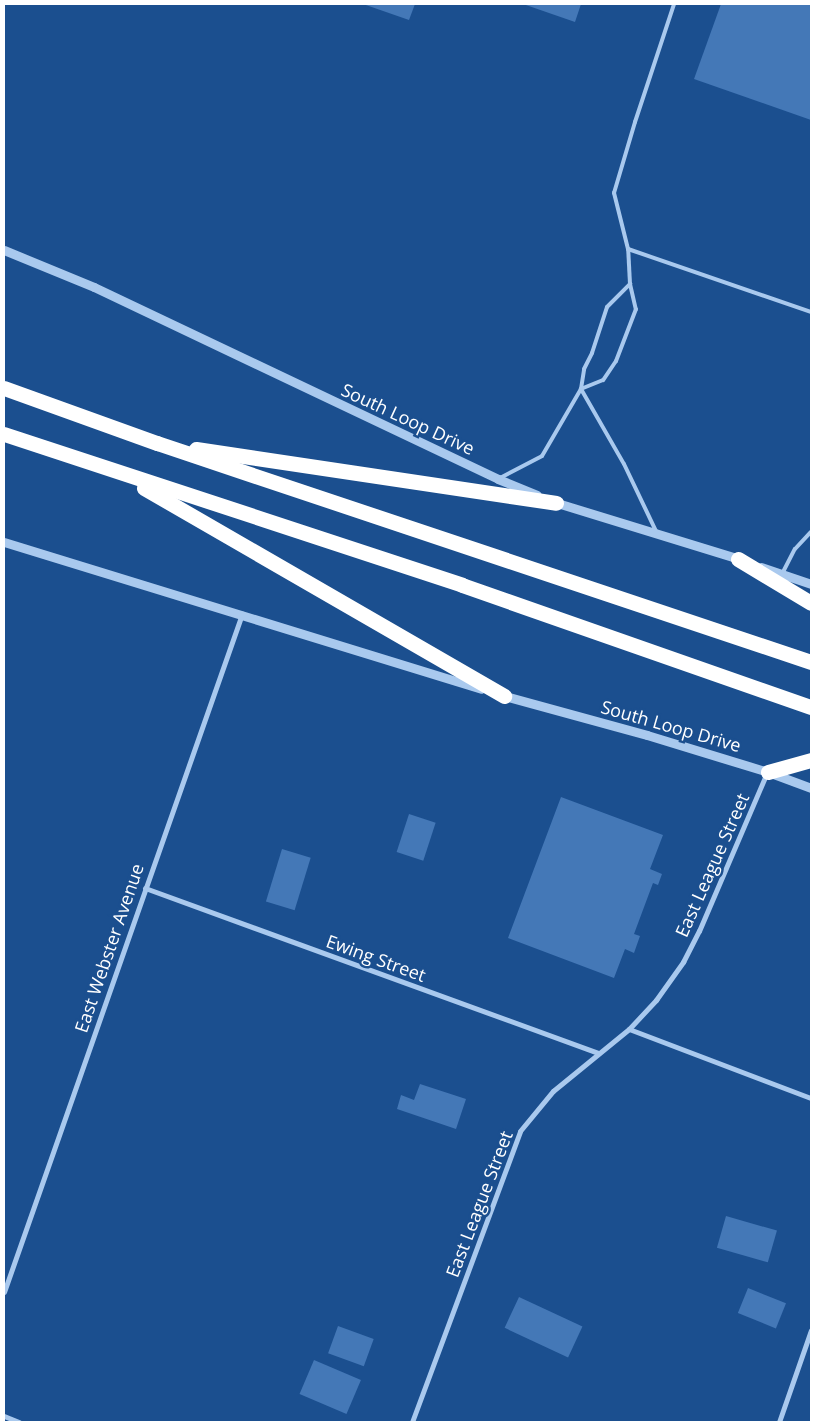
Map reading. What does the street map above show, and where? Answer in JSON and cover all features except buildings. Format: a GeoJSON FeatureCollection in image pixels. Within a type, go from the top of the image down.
{"type":"FeatureCollection","features":[{"type":"Feature","properties":{"kind":"highway"},"geometry":{"type":"LineString","coordinates":[[4,388],[157,443],[811,662]]}},
{"type":"Feature","properties":{"kind":"highway"},"geometry":{"type":"LineString","coordinates":[[4,434],[462,585],[811,708]]}},
{"type":"Feature","properties":{"kind":"highway"},"geometry":{"type":"LineString","coordinates":[[157,443],[556,503]]}},
{"type":"Feature","properties":{"kind":"highway"},"geometry":{"type":"LineString","coordinates":[[117,472],[504,696]]}},
{"type":"Feature","properties":{"kind":"highway"},"geometry":{"type":"LineString","coordinates":[[738,559],[811,603]]}},
{"type":"Feature","properties":{"kind":"highway"},"geometry":{"type":"LineString","coordinates":[[768,772],[811,760]]}},
{"type":"Feature","properties":{"kind":"street","name":"South Loop Drive"},"geometry":{"type":"LineString","coordinates":[[4,250],[94,287],[498,479],[556,503],[658,536],[738,559],[811,584]]}},
{"type":"Feature","properties":{"kind":"street","name":"South Loop Drive"},"geometry":{"type":"LineString","coordinates":[[4,542],[504,696],[648,735],[768,772],[811,788]]}},
{"type":"Feature","properties":{"kind":"street","name":"East Webster Avenue"},"geometry":{"type":"LineString","coordinates":[[4,1292],[242,614]]}},
{"type":"Feature","properties":{"kind":"street","name":"East League Street"},"geometry":{"type":"LineString","coordinates":[[412,1422],[520,1132],[536,1109],[553,1091],[629,1029],[656,1000],[687,954],[699,931],[768,772]]}},
{"type":"Feature","properties":{"kind":"street","name":"Ewing Street"},"geometry":{"type":"LineString","coordinates":[[145,888],[598,1053]]}},
{"type":"Feature","properties":{"kind":"street"},"geometry":{"type":"LineString","coordinates":[[629,1029],[811,1098]]}},
{"type":"Feature","properties":{"kind":"street"},"geometry":{"type":"LineString","coordinates":[[779,1422],[811,1330]]}},
{"type":"Feature","properties":{"kind":"street"},"geometry":{"type":"LineString","coordinates":[[4,1416],[19,1422]]}},
{"type":"Feature","properties":{"kind":"lane"},"geometry":{"type":"LineString","coordinates":[[581,389],[603,380],[616,361],[636,308],[630,284],[628,249],[614,193],[674,4]]}},
{"type":"Feature","properties":{"kind":"lane"},"geometry":{"type":"LineString","coordinates":[[628,249],[811,312]]}},
{"type":"Feature","properties":{"kind":"lane"},"geometry":{"type":"LineString","coordinates":[[498,479],[542,456],[581,389],[584,369],[607,307],[630,284]]}},
{"type":"Feature","properties":{"kind":"lane"},"geometry":{"type":"LineString","coordinates":[[581,389],[624,464],[658,536]]}},
{"type":"Feature","properties":{"kind":"lane"},"geometry":{"type":"LineString","coordinates":[[782,574],[795,549],[811,532]]}}]}
